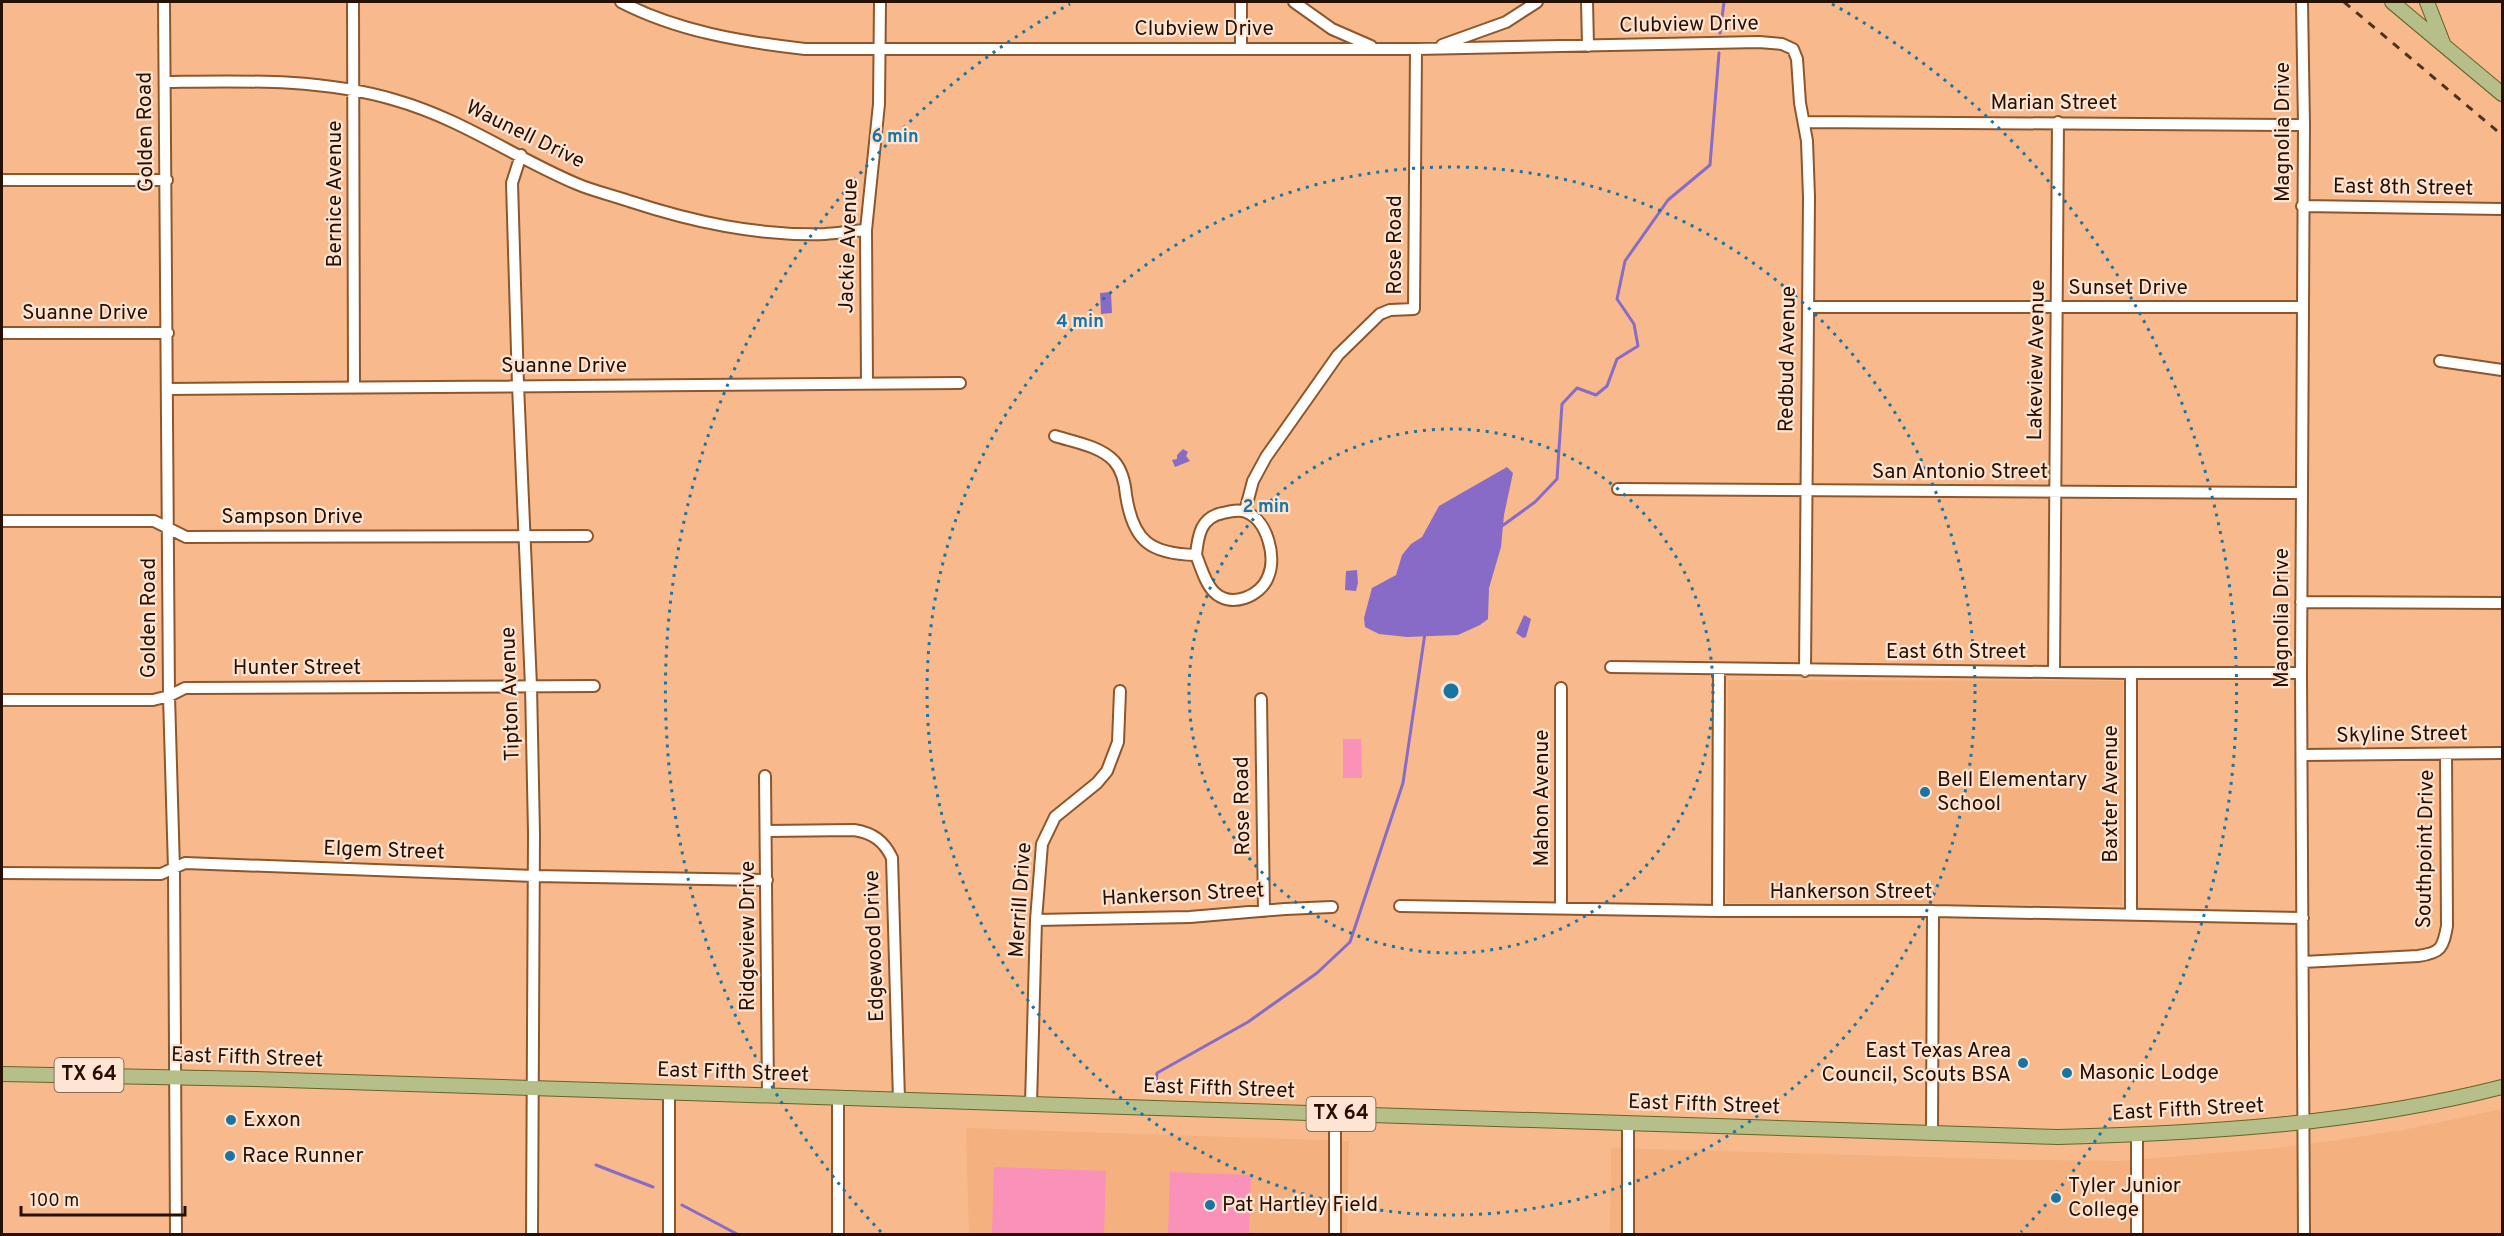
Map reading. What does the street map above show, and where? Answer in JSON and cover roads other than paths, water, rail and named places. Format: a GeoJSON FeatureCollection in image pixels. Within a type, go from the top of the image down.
{"type":"FeatureCollection","features":[{"type":"Feature","properties":{"kind":"main road"},"geometry":{"type":"LineString","coordinates":[[2392,2],[2502,94]]}},
{"type":"Feature","properties":{"kind":"main road"},"geometry":{"type":"LineString","coordinates":[[2427,2],[2444,45]]}},
{"type":"Feature","properties":{"kind":"main road","name":"East Fifth Street"},"geometry":{"type":"LineString","coordinates":[[2,1074],[768,1095],[2036,1137],[2137,1136],[2215,1132],[2304,1123],[2389,1110],[2502,1087]]}},
{"type":"Feature","properties":{"kind":"street","name":"Golden Road"},"geometry":{"type":"LineString","coordinates":[[164,2],[176,1234]]}},
{"type":"Feature","properties":{"kind":"street","name":"Bernice Avenue"},"geometry":{"type":"LineString","coordinates":[[353,2],[354,387]]}},
{"type":"Feature","properties":{"kind":"street","name":"Clubview Drive"},"geometry":{"type":"LineString","coordinates":[[621,2],[693,29],[759,44],[805,49],[1416,49],[1759,42],[1782,44],[1793,49]]}},
{"type":"Feature","properties":{"kind":"street","name":"Jackie Avenue"},"geometry":{"type":"LineString","coordinates":[[867,384],[866,230],[879,104],[880,2]]}},
{"type":"Feature","properties":{"kind":"street"},"geometry":{"type":"LineString","coordinates":[[1241,2],[1241,48]]}},
{"type":"Feature","properties":{"kind":"street"},"geometry":{"type":"LineString","coordinates":[[1294,2],[1332,29],[1377,49]]}},
{"type":"Feature","properties":{"kind":"street"},"geometry":{"type":"LineString","coordinates":[[1433,48],[1506,22],[1537,2]]}},
{"type":"Feature","properties":{"kind":"street"},"geometry":{"type":"LineString","coordinates":[[1587,2],[1588,46]]}},
{"type":"Feature","properties":{"kind":"street","name":"Magnolia Drive"},"geometry":{"type":"LineString","coordinates":[[2302,2],[2304,125],[2301,672],[2304,1234]]}},
{"type":"Feature","properties":{"kind":"street","name":"Rose Road"},"geometry":{"type":"LineString","coordinates":[[1245,511],[1254,481],[1266,457],[1338,355],[1380,314],[1390,310],[1414,309],[1416,49]]}},
{"type":"Feature","properties":{"kind":"street","name":"Redbud Avenue"},"geometry":{"type":"LineString","coordinates":[[1793,49],[1797,58],[1800,103],[1808,141],[1805,671]]}},
{"type":"Feature","properties":{"kind":"street","name":"Waunell Drive"},"geometry":{"type":"LineString","coordinates":[[165,82],[273,81],[317,83],[354,90],[428,111],[577,184],[671,215],[742,230],[826,234],[866,230]]}},
{"type":"Feature","properties":{"kind":"street","name":"Marian Street"},"geometry":{"type":"LineString","coordinates":[[1804,122],[2304,125]]}},
{"type":"Feature","properties":{"kind":"street","name":"Lakeview Avenue"},"geometry":{"type":"LineString","coordinates":[[2054,671],[2058,122]]}},
{"type":"Feature","properties":{"kind":"street","name":"Tipton Avenue"},"geometry":{"type":"LineString","coordinates":[[521,155],[512,183],[531,686],[534,876],[532,1234]]}},
{"type":"Feature","properties":{"kind":"street"},"geometry":{"type":"LineString","coordinates":[[2,180],[167,180]]}},
{"type":"Feature","properties":{"kind":"street","name":"East 8th Street"},"geometry":{"type":"LineString","coordinates":[[2302,206],[2502,209]]}},
{"type":"Feature","properties":{"kind":"street","name":"Sunset Drive"},"geometry":{"type":"LineString","coordinates":[[1808,307],[2303,307]]}},
{"type":"Feature","properties":{"kind":"street","name":"Suanne Drive"},"geometry":{"type":"LineString","coordinates":[[2,333],[168,333]]}},
{"type":"Feature","properties":{"kind":"street"},"geometry":{"type":"LineString","coordinates":[[2440,361],[2502,370]]}},
{"type":"Feature","properties":{"kind":"street","name":"Suanne Drive"},"geometry":{"type":"LineString","coordinates":[[168,389],[960,383]]}},
{"type":"Feature","properties":{"kind":"street"},"geometry":{"type":"LineString","coordinates":[[1055,436],[1095,449],[1113,459],[1125,485],[1131,520],[1136,532],[1145,542],[1167,552],[1196,555]]}},
{"type":"Feature","properties":{"kind":"street","name":"San Antonio Street"},"geometry":{"type":"LineString","coordinates":[[1618,489],[2302,493]]}},
{"type":"Feature","properties":{"kind":"street"},"geometry":{"type":"LineString","coordinates":[[1245,511],[1259,523],[1268,543],[1271,566],[1263,586],[1243,598],[1233,599],[1218,596],[1209,585],[1196,555],[1200,531],[1206,520],[1217,514],[1245,511]]}},
{"type":"Feature","properties":{"kind":"street","name":"Sampson Drive"},"geometry":{"type":"LineString","coordinates":[[2,521],[154,521],[186,537],[587,536]]}},
{"type":"Feature","properties":{"kind":"street"},"geometry":{"type":"LineString","coordinates":[[2301,602],[2502,603]]}},
{"type":"Feature","properties":{"kind":"street","name":"East 6th Street"},"geometry":{"type":"LineString","coordinates":[[1611,667],[1805,671],[2054,671],[2131,674],[2301,672]]}},
{"type":"Feature","properties":{"kind":"street"},"geometry":{"type":"LineString","coordinates":[[1718,911],[1719,669]]}},
{"type":"Feature","properties":{"kind":"street","name":"Baxter Avenue"},"geometry":{"type":"LineString","coordinates":[[2131,674],[2131,914]]}},
{"type":"Feature","properties":{"kind":"street","name":"Hunter Street"},"geometry":{"type":"LineString","coordinates":[[2,700],[153,700],[169,696],[184,688],[594,686]]}},
{"type":"Feature","properties":{"kind":"street","name":"Mahon Avenue"},"geometry":{"type":"LineString","coordinates":[[1561,688],[1561,908]]}},
{"type":"Feature","properties":{"kind":"street","name":"Merrill Drive"},"geometry":{"type":"LineString","coordinates":[[1031,1104],[1036,920],[1042,844],[1046,831],[1055,817],[1097,783],[1107,771],[1118,742],[1120,691]]}},
{"type":"Feature","properties":{"kind":"street","name":"Rose Road"},"geometry":{"type":"LineString","coordinates":[[1261,699],[1264,911]]}},
{"type":"Feature","properties":{"kind":"street","name":"Skyline Street"},"geometry":{"type":"LineString","coordinates":[[2302,755],[2502,753]]}},
{"type":"Feature","properties":{"kind":"street","name":"Southpoint Drive"},"geometry":{"type":"LineString","coordinates":[[2303,962],[2418,956],[2439,951],[2447,926],[2446,754]]}},
{"type":"Feature","properties":{"kind":"street","name":"Ridgeview Drive"},"geometry":{"type":"LineString","coordinates":[[765,776],[768,1095]]}},
{"type":"Feature","properties":{"kind":"street","name":"Edgewood Drive"},"geometry":{"type":"LineString","coordinates":[[766,831],[854,830],[867,832],[887,847],[892,858],[899,1100]]}},
{"type":"Feature","properties":{"kind":"street","name":"Elgem Street"},"geometry":{"type":"LineString","coordinates":[[2,873],[161,874],[185,863],[534,876],[767,880]]}},
{"type":"Feature","properties":{"kind":"street","name":"Hankerson Street"},"geometry":{"type":"LineString","coordinates":[[1400,906],[1718,911],[1933,911],[2303,918]]}},
{"type":"Feature","properties":{"kind":"street","name":"Hankerson Street"},"geometry":{"type":"LineString","coordinates":[[1036,920],[1190,917],[1332,907]]}},
{"type":"Feature","properties":{"kind":"street"},"geometry":{"type":"LineString","coordinates":[[1932,1133],[1933,911]]}},
{"type":"Feature","properties":{"kind":"street"},"geometry":{"type":"LineString","coordinates":[[669,1093],[669,1234]]}},
{"type":"Feature","properties":{"kind":"street"},"geometry":{"type":"LineString","coordinates":[[838,1098],[838,1234]]}},
{"type":"Feature","properties":{"kind":"street"},"geometry":{"type":"LineString","coordinates":[[1335,1114],[1335,1234]]}},
{"type":"Feature","properties":{"kind":"street"},"geometry":{"type":"LineString","coordinates":[[1628,1124],[1628,1234]]}},
{"type":"Feature","properties":{"kind":"street"},"geometry":{"type":"LineString","coordinates":[[2137,1136],[2137,1234]]}},
{"type":"Feature","properties":{"kind":"waterway"},"geometry":{"type":"LineString","coordinates":[[1720,33],[1724,2]]}},
{"type":"Feature","properties":{"kind":"waterway"},"geometry":{"type":"LineString","coordinates":[[1502,526],[1535,502],[1557,479],[1562,404],[1577,388],[1596,395],[1607,386],[1617,359],[1638,346],[1634,324],[1617,299],[1625,261],[1668,200],[1710,165],[1719,53]]}},
{"type":"Feature","properties":{"kind":"waterway"},"geometry":{"type":"LineString","coordinates":[[1156,1084],[1157,1073],[1248,1022],[1317,973],[1350,942],[1403,783],[1425,633]]}},
{"type":"Feature","properties":{"kind":"waterway"},"geometry":{"type":"LineString","coordinates":[[596,1165],[653,1187]]}},
{"type":"Feature","properties":{"kind":"waterway"},"geometry":{"type":"LineString","coordinates":[[682,1205],[737,1234]]}},
{"type":"Feature","properties":{"kind":"railway"},"geometry":{"type":"LineString","coordinates":[[2344,2],[2502,135]]}},
{"type":"Feature","properties":{"kind":"place","name":"Bell Elementary School"},"geometry":{"type":"Point","coordinates":[1925,792]}},
{"type":"Feature","properties":{"kind":"place","name":"East Texas Area Council, Scouts BSA"},"geometry":{"type":"Point","coordinates":[2023,1063]}},
{"type":"Feature","properties":{"kind":"place","name":"Masonic Lodge"},"geometry":{"type":"Point","coordinates":[2067,1073]}},
{"type":"Feature","properties":{"kind":"place","name":"Exxon"},"geometry":{"type":"Point","coordinates":[231,1120]}},
{"type":"Feature","properties":{"kind":"place","name":"Race Runner"},"geometry":{"type":"Point","coordinates":[230,1156]}},
{"type":"Feature","properties":{"kind":"place","name":"Tyler Junior College"},"geometry":{"type":"Point","coordinates":[2056,1198]}},
{"type":"Feature","properties":{"kind":"place","name":"Pat Hartley Field"},"geometry":{"type":"Point","coordinates":[1210,1205]}}]}
